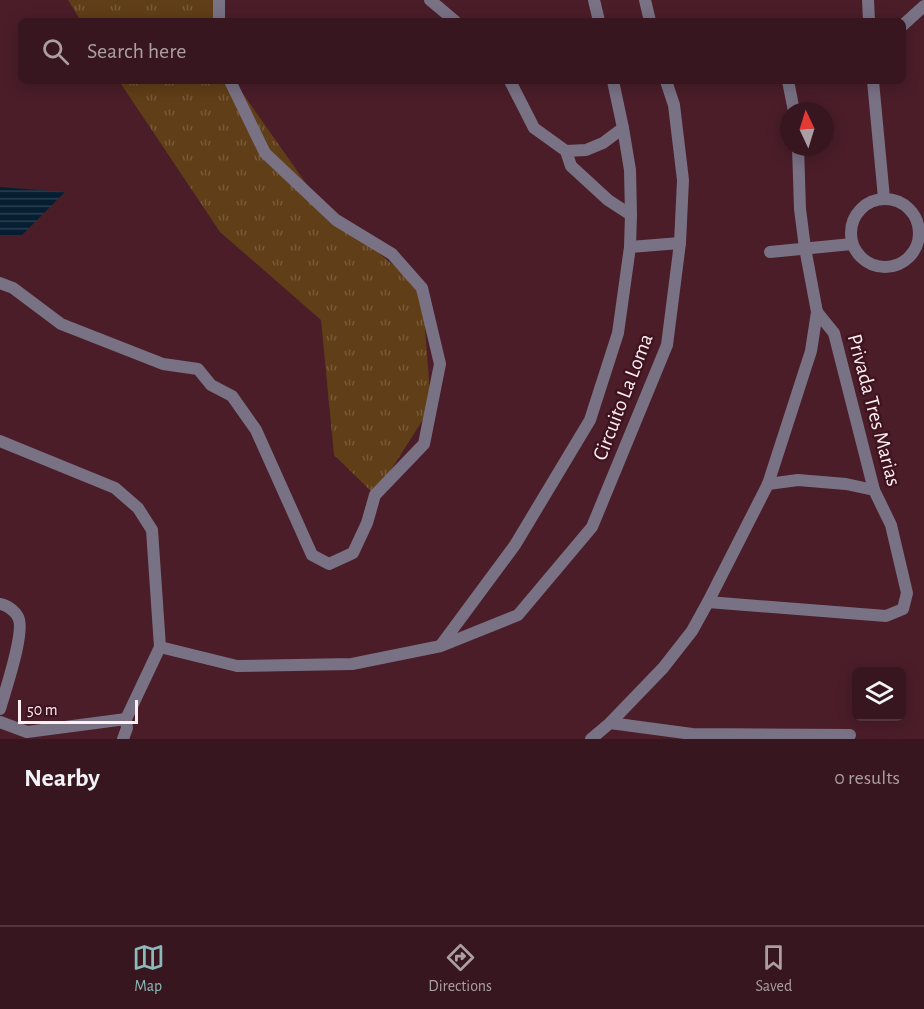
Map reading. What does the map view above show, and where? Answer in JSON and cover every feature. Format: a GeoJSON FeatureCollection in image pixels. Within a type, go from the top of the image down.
{"type":"FeatureCollection","features":[{"type":"Feature","properties":{"kind":"street"},"geometry":{"type":"LineString","coordinates":[[219,0],[219,18]]}},
{"type":"Feature","properties":{"kind":"street"},"geometry":{"type":"LineString","coordinates":[[430,0],[452,18]]}},
{"type":"Feature","properties":{"kind":"street"},"geometry":{"type":"LineString","coordinates":[[594,0],[598,18]]}},
{"type":"Feature","properties":{"kind":"street"},"geometry":{"type":"LineString","coordinates":[[645,0],[649,18]]}},
{"type":"Feature","properties":{"kind":"street"},"geometry":{"type":"LineString","coordinates":[[867,0],[869,18]]}},
{"type":"Feature","properties":{"kind":"street"},"geometry":{"type":"LineString","coordinates":[[906,22],[924,6]]}},
{"type":"Feature","properties":{"kind":"street"},"geometry":{"type":"LineString","coordinates":[[0,283],[13,288],[61,324],[163,364],[198,369],[211,385],[232,396],[256,430],[312,555],[329,564],[353,553],[368,523],[375,495],[424,444],[440,364],[422,288],[392,254],[336,220],[265,153],[231,84]]}},
{"type":"Feature","properties":{"kind":"street"},"geometry":{"type":"LineString","coordinates":[[512,84],[534,128],[566,151],[571,166],[608,200],[631,215]]}},
{"type":"Feature","properties":{"kind":"street","name":"Circuito La Loma"},"geometry":{"type":"LineString","coordinates":[[441,646],[515,545],[590,420],[618,333],[630,247],[631,215],[630,170],[614,84]]}},
{"type":"Feature","properties":{"kind":"street","name":"Circuito La Loma"},"geometry":{"type":"LineString","coordinates":[[160,647],[237,666],[352,664],[441,646],[518,615],[592,527],[668,345],[680,243],[683,180],[674,105],[667,84]]}},
{"type":"Feature","properties":{"kind":"street"},"geometry":{"type":"LineString","coordinates":[[789,84],[792,102]]}},
{"type":"Feature","properties":{"kind":"street"},"geometry":{"type":"LineString","coordinates":[[873,84],[884,198]]}},
{"type":"Feature","properties":{"kind":"street"},"geometry":{"type":"LineString","coordinates":[[566,151],[586,150],[603,143],[623,128]]}},
{"type":"Feature","properties":{"kind":"street","name":"Privada Tres Marias"},"geometry":{"type":"LineString","coordinates":[[591,739],[610,723],[663,668],[692,631],[768,484],[811,351],[817,312],[800,209],[798,156]]}},
{"type":"Feature","properties":{"kind":"street"},"geometry":{"type":"LineString","coordinates":[[884,198],[899,201],[912,210],[919,224],[922,238],[912,255],[897,266],[879,267],[862,259],[852,244],[851,228],[856,213],[869,202],[884,198]]}},
{"type":"Feature","properties":{"kind":"street"},"geometry":{"type":"LineString","coordinates":[[630,247],[680,243]]}},
{"type":"Feature","properties":{"kind":"street"},"geometry":{"type":"LineString","coordinates":[[770,252],[852,244]]}},
{"type":"Feature","properties":{"kind":"street","name":"Privada Tres Marias"},"geometry":{"type":"LineString","coordinates":[[708,602],[886,616],[903,609],[907,593],[891,525],[874,490],[834,333],[817,312]]}},
{"type":"Feature","properties":{"kind":"street"},"geometry":{"type":"LineString","coordinates":[[0,441],[115,488],[138,508],[152,530],[160,647],[126,719],[127,728],[123,739]]}},
{"type":"Feature","properties":{"kind":"street"},"geometry":{"type":"LineString","coordinates":[[768,484],[798,480],[846,484],[874,490]]}},
{"type":"Feature","properties":{"kind":"street"},"geometry":{"type":"LineString","coordinates":[[0,604],[6,605],[19,618],[21,634],[0,709]]}},
{"type":"Feature","properties":{"kind":"street"},"geometry":{"type":"LineString","coordinates":[[0,722],[27,732],[126,719]]}},
{"type":"Feature","properties":{"kind":"street"},"geometry":{"type":"LineString","coordinates":[[610,723],[692,734],[850,735]]}},
{"type":"Feature","properties":{"kind":"green space"},"geometry":{"type":"Polygon","coordinates":[[[68,0],[218,0],[219,18],[79,18],[68,0]]]}},
{"type":"Feature","properties":{"kind":"green space"},"geometry":{"type":"Polygon","coordinates":[[[121,84],[236,84],[324,209],[422,288],[431,407],[375,495],[334,455],[321,320],[220,232],[121,84]]]}},
{"type":"Feature","properties":{"kind":"water"},"geometry":{"type":"Polygon","coordinates":[[[0,187],[65,192],[21,236],[0,235],[0,187]]]}}]}
